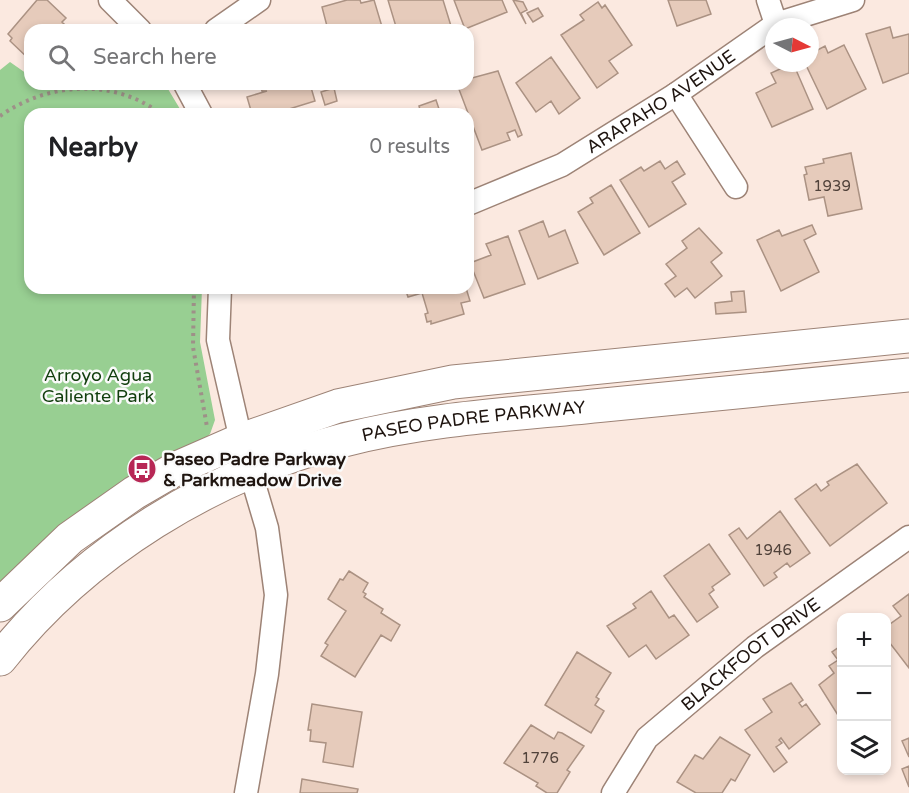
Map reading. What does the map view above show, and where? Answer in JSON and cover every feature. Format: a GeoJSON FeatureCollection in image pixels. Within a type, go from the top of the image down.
{"type":"FeatureCollection","features":[{"type":"Feature","properties":{"kind":"main road","name":"PASEO PADRE PARKWAY"},"geometry":{"type":"LineString","coordinates":[[0,605],[70,538],[177,468],[241,440],[338,406],[453,382],[909,336]]}},
{"type":"Feature","properties":{"kind":"main road","name":"PASEO PADRE PARKWAY"},"geometry":{"type":"LineString","coordinates":[[0,659],[17,637],[72,582],[130,536],[179,507],[251,472],[344,440],[445,421],[909,375]]}},
{"type":"Feature","properties":{"kind":"street"},"geometry":{"type":"LineString","coordinates":[[110,0],[134,24]]}},
{"type":"Feature","properties":{"kind":"street"},"geometry":{"type":"LineString","coordinates":[[225,24],[259,0]]}},
{"type":"Feature","properties":{"kind":"street"},"geometry":{"type":"LineString","coordinates":[[768,0],[774,18]]}},
{"type":"Feature","properties":{"kind":"street","name":"ARAPAHO AVENUE"},"geometry":{"type":"LineString","coordinates":[[795,18],[853,0]]}},
{"type":"Feature","properties":{"kind":"street","name":"ARAPAHO AVENUE"},"geometry":{"type":"LineString","coordinates":[[474,202],[562,165],[676,94],[765,32]]}},
{"type":"Feature","properties":{"kind":"street"},"geometry":{"type":"LineString","coordinates":[[188,90],[198,108]]}},
{"type":"Feature","properties":{"kind":"street"},"geometry":{"type":"LineString","coordinates":[[676,94],[736,187]]}},
{"type":"Feature","properties":{"kind":"street"},"geometry":{"type":"LineString","coordinates":[[220,294],[218,340],[241,440],[267,528],[276,595],[267,674],[246,793]]}},
{"type":"Feature","properties":{"kind":"street","name":"BLACKFOOT DRIVE"},"geometry":{"type":"LineString","coordinates":[[613,793],[647,738],[756,647],[909,537]]}},
{"type":"Feature","properties":{"kind":"path"},"geometry":{"type":"LineString","coordinates":[[0,116],[28,100],[55,92],[75,90]]}},
{"type":"Feature","properties":{"kind":"path"},"geometry":{"type":"LineString","coordinates":[[103,90],[135,98],[151,108]]}},
{"type":"Feature","properties":{"kind":"green space","name":"Arroyo Agua Caliente Park"},"geometry":{"type":"Polygon","coordinates":[[[10,62],[24,72],[24,90],[169,90],[179,108],[24,108],[24,294],[202,294],[200,342],[215,420],[210,434],[198,444],[0,588],[0,70],[10,62]]]}},
{"type":"Feature","properties":{"kind":"building"},"geometry":{"type":"Polygon","coordinates":[[[37,0],[47,0],[66,18],[62,22],[64,24],[24,24],[24,54],[10,41],[12,38],[8,34],[37,0]]]}},
{"type":"Feature","properties":{"kind":"building"},"geometry":{"type":"Polygon","coordinates":[[[347,0],[360,0],[361,3],[374,0],[381,24],[326,24],[322,7],[347,0]]]}},
{"type":"Feature","properties":{"kind":"building"},"geometry":{"type":"Polygon","coordinates":[[[388,0],[443,0],[450,24],[395,24],[388,0]]]}},
{"type":"Feature","properties":{"kind":"building"},"geometry":{"type":"Polygon","coordinates":[[[454,0],[502,0],[507,12],[474,25],[463,24],[454,0]]]}},
{"type":"Feature","properties":{"kind":"building"},"geometry":{"type":"Polygon","coordinates":[[[513,0],[523,2],[527,10],[521,13],[526,24],[513,0]]]}},
{"type":"Feature","properties":{"kind":"building"},"geometry":{"type":"Polygon","coordinates":[[[668,0],[706,0],[711,14],[677,26],[668,0]]]}},
{"type":"Feature","properties":{"kind":"building"},"geometry":{"type":"Polygon","coordinates":[[[598,2],[602,8],[605,5],[632,45],[609,61],[618,73],[597,88],[561,35],[584,20],[580,15],[598,2]]]}},
{"type":"Feature","properties":{"kind":"building"},"geometry":{"type":"Polygon","coordinates":[[[538,8],[543,16],[533,22],[527,13],[538,8]]]}},
{"type":"Feature","properties":{"kind":"building"},"geometry":{"type":"Polygon","coordinates":[[[890,27],[893,38],[909,34],[909,73],[883,83],[866,34],[890,27]]]}},
{"type":"Feature","properties":{"kind":"building"},"geometry":{"type":"Polygon","coordinates":[[[844,45],[866,89],[827,109],[809,72],[819,72],[819,49],[825,46],[828,53],[844,45]]]}},
{"type":"Feature","properties":{"kind":"building"},"geometry":{"type":"Polygon","coordinates":[[[551,57],[580,98],[559,114],[551,101],[536,112],[516,83],[551,57]]]}},
{"type":"Feature","properties":{"kind":"building"},"geometry":{"type":"Polygon","coordinates":[[[498,71],[522,135],[518,137],[515,130],[507,133],[510,140],[482,150],[474,129],[474,108],[466,108],[459,90],[474,90],[474,77],[498,71]]]}},
{"type":"Feature","properties":{"kind":"building"},"geometry":{"type":"Polygon","coordinates":[[[797,72],[813,109],[772,127],[756,93],[776,83],[771,73],[797,72]]]}},
{"type":"Feature","properties":{"kind":"building"},"geometry":{"type":"Polygon","coordinates":[[[312,90],[315,101],[292,108],[250,108],[247,97],[267,91],[262,91],[312,90]]]}},
{"type":"Feature","properties":{"kind":"building"},"geometry":{"type":"Polygon","coordinates":[[[334,90],[337,101],[325,105],[321,92],[334,90]]]}},
{"type":"Feature","properties":{"kind":"building"},"geometry":{"type":"Polygon","coordinates":[[[436,100],[439,108],[420,108],[419,106],[436,100]]]}},
{"type":"Feature","properties":{"kind":"building"},"geometry":{"type":"Polygon","coordinates":[[[851,153],[862,209],[828,216],[824,197],[809,200],[804,175],[807,174],[805,167],[824,163],[823,159],[851,153]]]}},
{"type":"Feature","properties":{"kind":"building"},"geometry":{"type":"Polygon","coordinates":[[[660,161],[665,169],[677,161],[685,174],[672,182],[686,204],[649,227],[620,180],[641,167],[644,171],[660,161]]]}},
{"type":"Feature","properties":{"kind":"building"},"geometry":{"type":"Polygon","coordinates":[[[611,185],[640,233],[604,255],[578,212],[593,203],[590,198],[611,185]]]}},
{"type":"Feature","properties":{"kind":"building"},"geometry":{"type":"Polygon","coordinates":[[[543,221],[549,237],[565,230],[578,263],[538,279],[519,231],[543,221]]]}},
{"type":"Feature","properties":{"kind":"building"},"geometry":{"type":"Polygon","coordinates":[[[812,225],[816,234],[804,240],[819,272],[781,291],[757,240],[779,230],[782,236],[812,225]]]}},
{"type":"Feature","properties":{"kind":"building"},"geometry":{"type":"Polygon","coordinates":[[[699,228],[722,253],[711,262],[722,276],[695,298],[687,288],[675,297],[665,284],[676,276],[666,264],[687,248],[682,241],[699,228]]]}},
{"type":"Feature","properties":{"kind":"building"},"geometry":{"type":"Polygon","coordinates":[[[508,236],[525,284],[484,298],[474,273],[474,261],[491,255],[486,244],[508,236]]]}},
{"type":"Feature","properties":{"kind":"building"},"geometry":{"type":"Polygon","coordinates":[[[744,291],[746,312],[716,314],[715,303],[732,301],[731,292],[744,291]]]}},
{"type":"Feature","properties":{"kind":"building"},"geometry":{"type":"Polygon","coordinates":[[[422,294],[468,294],[470,301],[461,303],[464,314],[431,324],[431,321],[427,322],[425,314],[428,313],[422,294]]]}},
{"type":"Feature","properties":{"kind":"building"},"geometry":{"type":"Polygon","coordinates":[[[857,464],[887,503],[830,546],[795,499],[816,484],[821,491],[829,485],[827,482],[857,464]]]}},
{"type":"Feature","properties":{"kind":"building"},"geometry":{"type":"Polygon","coordinates":[[[780,511],[810,553],[790,567],[787,563],[774,573],[777,577],[764,586],[729,535],[739,528],[747,539],[780,511]]]}},
{"type":"Feature","properties":{"kind":"building"},"geometry":{"type":"Polygon","coordinates":[[[709,544],[730,574],[712,587],[714,590],[709,594],[718,607],[697,622],[664,576],[709,544]]]}},
{"type":"Feature","properties":{"kind":"building"},"geometry":{"type":"Polygon","coordinates":[[[349,571],[368,583],[363,592],[366,594],[364,597],[383,609],[381,613],[400,625],[391,641],[381,635],[355,677],[321,656],[328,645],[325,643],[346,611],[328,599],[340,579],[343,580],[349,571]]]}},
{"type":"Feature","properties":{"kind":"building"},"geometry":{"type":"Polygon","coordinates":[[[651,591],[669,618],[674,615],[689,635],[656,659],[646,645],[629,657],[607,626],[636,608],[633,604],[651,591]]]}},
{"type":"Feature","properties":{"kind":"building"},"geometry":{"type":"Polygon","coordinates":[[[909,594],[909,668],[891,645],[891,623],[901,616],[893,606],[909,594]]]}},
{"type":"Feature","properties":{"kind":"building"},"geometry":{"type":"Polygon","coordinates":[[[837,648],[837,659],[832,652],[837,648]]]}},
{"type":"Feature","properties":{"kind":"building"},"geometry":{"type":"Polygon","coordinates":[[[577,652],[611,673],[596,697],[599,699],[595,705],[604,711],[591,733],[545,705],[577,652]]]}},
{"type":"Feature","properties":{"kind":"building"},"geometry":{"type":"Polygon","coordinates":[[[837,661],[837,714],[819,685],[834,673],[829,666],[837,661]]]}},
{"type":"Feature","properties":{"kind":"building"},"geometry":{"type":"Polygon","coordinates":[[[791,683],[803,700],[799,703],[802,707],[806,704],[820,724],[789,749],[781,738],[779,740],[782,743],[776,747],[787,762],[774,772],[745,730],[772,712],[763,699],[791,683]]]}},
{"type":"Feature","properties":{"kind":"building"},"geometry":{"type":"Polygon","coordinates":[[[312,704],[362,712],[353,767],[323,762],[326,743],[310,741],[311,730],[308,730],[312,704]]]}},
{"type":"Feature","properties":{"kind":"building"},"geometry":{"type":"Polygon","coordinates":[[[531,725],[554,739],[558,732],[584,746],[567,770],[570,772],[557,793],[547,793],[536,786],[538,783],[504,763],[531,725]]]}},
{"type":"Feature","properties":{"kind":"building"},"geometry":{"type":"Polygon","coordinates":[[[720,737],[750,755],[735,781],[731,779],[722,793],[696,793],[677,782],[695,755],[703,759],[720,737]]]}},
{"type":"Feature","properties":{"kind":"building"},"geometry":{"type":"Polygon","coordinates":[[[909,738],[909,757],[902,741],[909,738]]]}},
{"type":"Feature","properties":{"kind":"building"},"geometry":{"type":"Polygon","coordinates":[[[909,766],[909,787],[902,769],[909,766]]]}},
{"type":"Feature","properties":{"kind":"building"},"geometry":{"type":"Polygon","coordinates":[[[302,779],[358,789],[357,793],[300,793],[302,779]]]}},
{"type":"Feature","properties":{"kind":"place","name":"Paseo Padre Parkway & Parkmeadow Drive"},"geometry":{"type":"Point","coordinates":[142,469]}}]}
